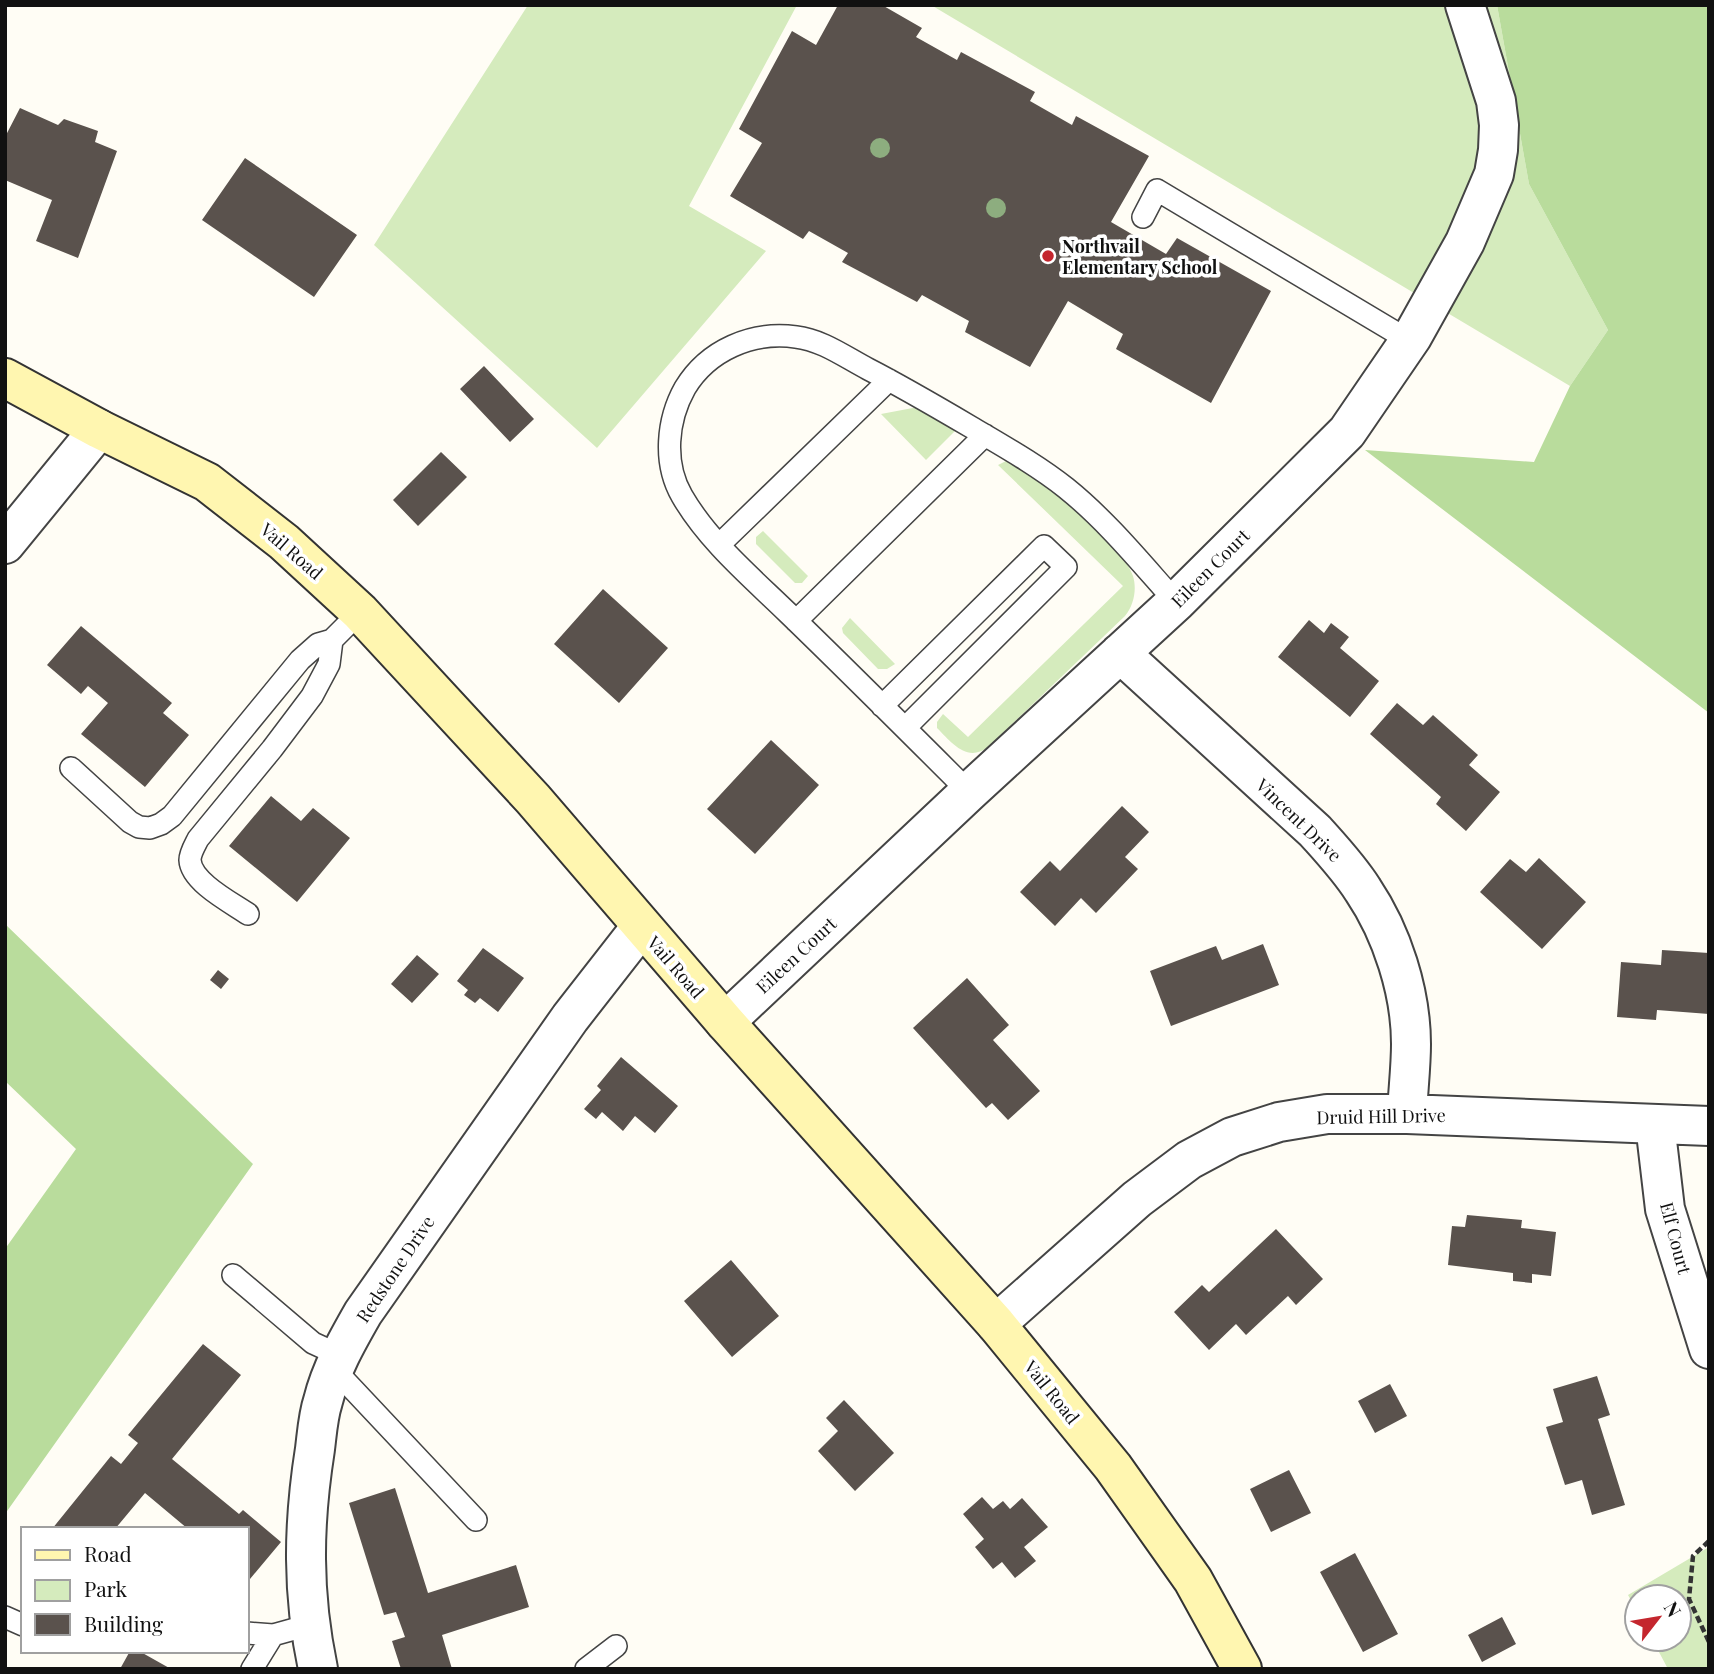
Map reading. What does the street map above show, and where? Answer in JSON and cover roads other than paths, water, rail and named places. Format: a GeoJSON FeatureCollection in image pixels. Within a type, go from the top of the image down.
{"type":"FeatureCollection","features":[{"type":"Feature","properties":{"kind":"street","name":"Eileen Court"},"geometry":{"type":"LineString","coordinates":[[725,1023],[969,792],[1176,602],[1347,432],[1410,341],[1465,242],[1494,174],[1499,125],[1496,101],[1465,5]]}},
{"type":"Feature","properties":{"kind":"street","name":"Vail Road"},"geometry":{"type":"LineString","coordinates":[[5,378],[99,429],[207,482],[284,542],[360,612],[533,799],[725,1023],[996,1324],[1114,1467],[1193,1580],[1242,1669]]}},
{"type":"Feature","properties":{"kind":"street"},"geometry":{"type":"LineString","coordinates":[[5,544],[99,429]]}},
{"type":"Feature","properties":{"kind":"street","name":"Vincent Drive"},"geometry":{"type":"LineString","coordinates":[[1119,653],[1315,831],[1365,892],[1389,941],[1405,994],[1411,1042],[1407,1114]]}},
{"type":"Feature","properties":{"kind":"street","name":"Redstone Drive"},"geometry":{"type":"LineString","coordinates":[[318,1669],[291,1630],[304,1557],[311,1474],[322,1402],[337,1362],[363,1312],[554,1041],[641,927]]}},
{"type":"Feature","properties":{"kind":"street","name":"Druid Hill Drive"},"geometry":{"type":"LineString","coordinates":[[996,1324],[1137,1199],[1189,1160],[1232,1137],[1279,1122],[1327,1114],[1407,1114],[1709,1126]]}},
{"type":"Feature","properties":{"kind":"street","name":"Elf Court"},"geometry":{"type":"LineString","coordinates":[[1655,1124],[1665,1209],[1709,1349]]}},
{"type":"Feature","properties":{"kind":"lane"},"geometry":{"type":"LineString","coordinates":[[1143,217],[1157,190],[1410,341]]}},
{"type":"Feature","properties":{"kind":"lane"},"geometry":{"type":"LineString","coordinates":[[969,792],[719,545],[681,495],[669,448],[671,423],[678,400],[691,379],[708,361],[728,347],[750,338],[775,335],[799,337],[822,345],[890,380],[1018,454],[1067,489],[1117,536],[1176,602]]}},
{"type":"Feature","properties":{"kind":"lane"},"geometry":{"type":"LineString","coordinates":[[719,545],[890,380]]}},
{"type":"Feature","properties":{"kind":"lane"},"geometry":{"type":"LineString","coordinates":[[796,621],[985,435]]}},
{"type":"Feature","properties":{"kind":"lane"},"geometry":{"type":"LineString","coordinates":[[882,706],[1044,546],[1066,567],[905,729]]}},
{"type":"Feature","properties":{"kind":"lane"},"geometry":{"type":"LineString","coordinates":[[71,768],[130,822],[139,827],[150,828],[161,824],[189,797],[300,660],[318,645],[332,640],[360,612]]}},
{"type":"Feature","properties":{"kind":"lane"},"geometry":{"type":"LineString","coordinates":[[248,914],[206,886],[190,861],[192,851],[198,838],[312,696],[329,664],[332,640]]}},
{"type":"Feature","properties":{"kind":"lane"},"geometry":{"type":"LineString","coordinates":[[233,1275],[337,1362],[476,1520]]}},
{"type":"Feature","properties":{"kind":"lane"},"geometry":{"type":"LineString","coordinates":[[5,1617],[21,1624]]}},
{"type":"Feature","properties":{"kind":"lane"},"geometry":{"type":"LineString","coordinates":[[248,1633],[291,1630]]}},
{"type":"Feature","properties":{"kind":"lane"},"geometry":{"type":"LineString","coordinates":[[252,1669],[291,1630]]}},
{"type":"Feature","properties":{"kind":"lane"},"geometry":{"type":"LineString","coordinates":[[586,1669],[616,1646]]}},
{"type":"Feature","properties":{"kind":"place","name":"Northvail Elementary School"},"geometry":{"type":"Point","coordinates":[1048,256]}}]}
